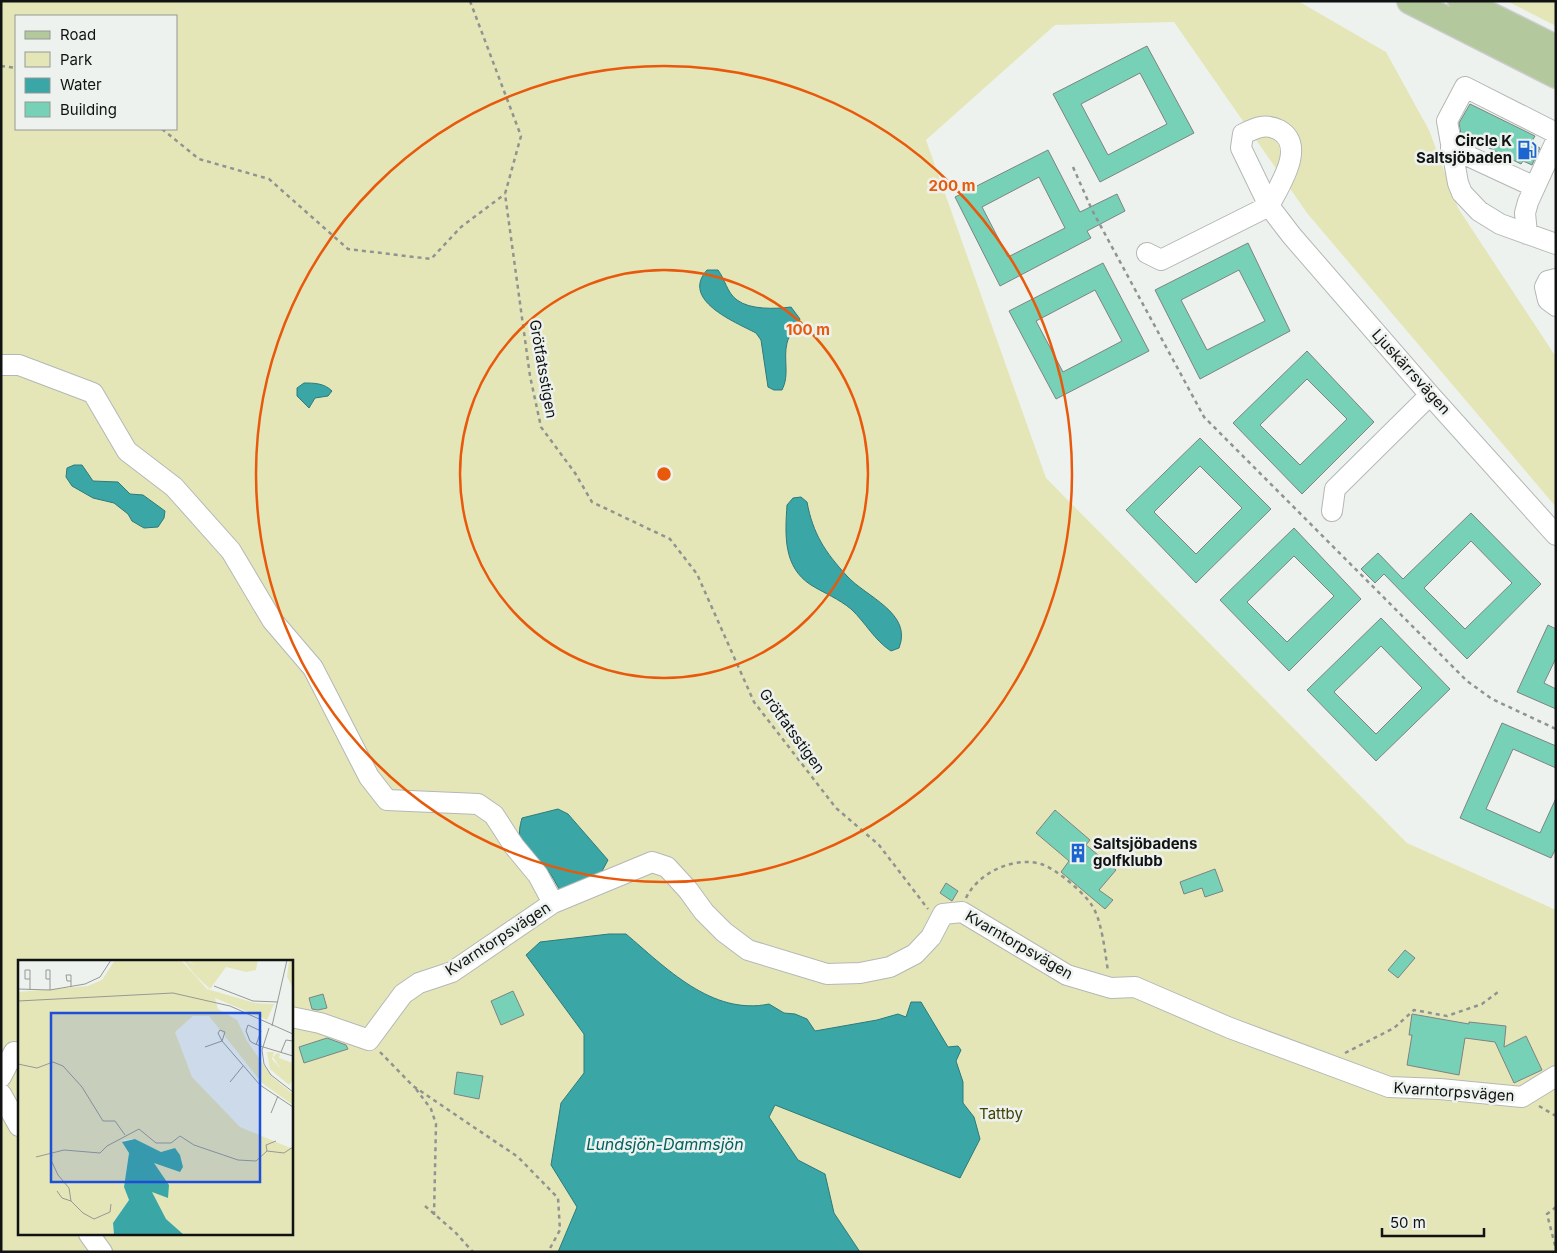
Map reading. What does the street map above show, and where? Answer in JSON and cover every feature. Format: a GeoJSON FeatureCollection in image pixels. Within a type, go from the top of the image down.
{"type":"FeatureCollection","features":[{"type":"Feature","properties":{"kind":"main road"},"geometry":{"type":"LineString","coordinates":[[1410,1],[1556,75]]}},
{"type":"Feature","properties":{"kind":"main road"},"geometry":{"type":"LineString","coordinates":[[1461,1],[1556,48]]}},
{"type":"Feature","properties":{"kind":"street"},"geometry":{"type":"LineString","coordinates":[[1556,133],[1465,87],[1447,120],[1462,193],[1479,211],[1500,224],[1556,244]]}},
{"type":"Feature","properties":{"kind":"street"},"geometry":{"type":"LineString","coordinates":[[1527,234],[1525,213],[1531,194],[1556,141]]}},
{"type":"Feature","properties":{"kind":"street"},"geometry":{"type":"LineString","coordinates":[[1453,156],[1531,194]]}},
{"type":"Feature","properties":{"kind":"street","name":"Ljuskärrsvägen"},"geometry":{"type":"LineString","coordinates":[[1147,253],[1161,260],[1269,206],[1292,236],[1430,395],[1556,535]]}},
{"type":"Feature","properties":{"kind":"street"},"geometry":{"type":"LineString","coordinates":[[1556,279],[1548,281],[1545,287],[1548,300],[1556,306]]}},
{"type":"Feature","properties":{"kind":"street"},"geometry":{"type":"LineString","coordinates":[[1,365],[19,365],[94,393],[127,451],[174,486],[231,551],[272,620],[314,668],[369,777],[386,800],[478,804],[494,815],[514,846],[538,876],[553,903]]}},
{"type":"Feature","properties":{"kind":"street"},"geometry":{"type":"LineString","coordinates":[[1332,511],[1335,489],[1430,395]]}},
{"type":"Feature","properties":{"kind":"street","name":"Kvarntorpsvägen"},"geometry":{"type":"LineString","coordinates":[[369,1040],[402,994],[419,983],[452,972],[553,903],[652,862],[667,867],[688,890],[704,912],[724,932],[748,950],[827,974],[860,973],[890,967],[915,954],[952,913],[1067,976],[1111,988],[1134,988],[1230,1028],[1389,1088],[1440,1089],[1522,1097],[1556,1076]]}},
{"type":"Feature","properties":{"kind":"street"},"geometry":{"type":"LineString","coordinates":[[292,1017],[320,1023],[369,1040]]}},
{"type":"Feature","properties":{"kind":"street"},"geometry":{"type":"LineString","coordinates":[[1,1077],[11,1052]]}},
{"type":"Feature","properties":{"kind":"street"},"geometry":{"type":"LineString","coordinates":[[1,1094],[18,1124]]}},
{"type":"Feature","properties":{"kind":"street"},"geometry":{"type":"LineString","coordinates":[[90,1236],[102,1252]]}},
{"type":"Feature","properties":{"kind":"path"},"geometry":{"type":"LineString","coordinates":[[163,130],[199,159],[268,179],[348,249],[430,259],[460,227],[505,194],[522,136],[470,1]]}},
{"type":"Feature","properties":{"kind":"path"},"geometry":{"type":"LineString","coordinates":[[1,66],[15,68]]}},
{"type":"Feature","properties":{"kind":"path"},"geometry":{"type":"LineString","coordinates":[[1073,167],[1092,210],[1204,417],[1466,681],[1492,699],[1556,729]]}},
{"type":"Feature","properties":{"kind":"path","name":"Grötfatsstigen"},"geometry":{"type":"LineString","coordinates":[[505,194],[530,376],[542,427],[575,473],[592,502],[670,539],[697,574],[754,702],[836,808],[879,845],[930,912],[952,913]]}},
{"type":"Feature","properties":{"kind":"path"},"geometry":{"type":"LineString","coordinates":[[952,913],[967,897],[974,885],[992,872],[1012,863],[1041,864],[1068,881],[1092,905],[1101,933],[1111,988]]}},
{"type":"Feature","properties":{"kind":"path"},"geometry":{"type":"LineString","coordinates":[[1325,1063],[1394,1028],[1414,1010],[1447,1016],[1482,1004],[1498,992]]}},
{"type":"Feature","properties":{"kind":"path"},"geometry":{"type":"LineString","coordinates":[[369,1040],[413,1086],[431,1110],[436,1124],[434,1215]]}},
{"type":"Feature","properties":{"kind":"path"},"geometry":{"type":"LineString","coordinates":[[413,1086],[518,1157],[558,1198],[560,1230],[548,1252]]}},
{"type":"Feature","properties":{"kind":"path"},"geometry":{"type":"LineString","coordinates":[[425,1206],[455,1232],[473,1252]]}},
{"type":"Feature","properties":{"kind":"path"},"geometry":{"type":"LineString","coordinates":[[1556,1207],[1547,1214],[1556,1249]]}},
{"type":"Feature","properties":{"kind":"green space","name":"Tattby"},"geometry":{"type":"Polygon","coordinates":[[[1,1],[1298,1],[1386,52],[1429,130],[1458,208],[1556,357],[1556,507],[1307,213],[1174,22],[1055,25],[926,140],[1046,478],[1407,843],[1556,910],[1556,1252],[650,1252],[675,1101],[887,1018],[815,1031],[795,1014],[784,1013],[769,1004],[748,1006],[728,1003],[709,996],[673,974],[626,934],[609,934],[527,955],[584,1034],[584,1073],[561,1103],[551,1165],[577,1206],[558,1252],[1,1252],[1,1]]]}},
{"type":"Feature","properties":{"kind":"green space"},"geometry":{"type":"Polygon","coordinates":[[[1507,1],[1556,1],[1556,26],[1507,1]]]}},
{"type":"Feature","properties":{"kind":"water"},"geometry":{"type":"Polygon","coordinates":[[[707,270],[718,270],[731,294],[742,303],[763,308],[791,307],[800,319],[787,343],[786,379],[782,390],[774,390],[768,387],[761,340],[756,333],[724,316],[705,300],[700,291],[700,281],[707,270]]]}},
{"type":"Feature","properties":{"kind":"water"},"geometry":{"type":"Polygon","coordinates":[[[304,383],[322,385],[332,391],[328,396],[315,398],[309,408],[297,396],[297,388],[304,383]]]}},
{"type":"Feature","properties":{"kind":"water"},"geometry":{"type":"Polygon","coordinates":[[[74,465],[82,465],[93,481],[118,482],[130,494],[143,495],[165,511],[164,518],[158,527],[144,528],[132,521],[128,514],[114,503],[93,498],[72,486],[66,477],[67,468],[74,465]]]}},
{"type":"Feature","properties":{"kind":"water"},"geometry":{"type":"Polygon","coordinates":[[[801,497],[807,502],[816,533],[832,559],[855,584],[894,615],[902,636],[899,648],[891,651],[885,647],[851,609],[811,585],[795,569],[786,539],[787,505],[793,498],[801,497]]]}},
{"type":"Feature","properties":{"kind":"water"},"geometry":{"type":"Polygon","coordinates":[[[558,809],[568,814],[608,860],[600,875],[561,892],[546,868],[521,842],[520,836],[522,818],[558,809]]]}},
{"type":"Feature","properties":{"kind":"water","name":"Lundsjön-Dammsjön"},"geometry":{"type":"Polygon","coordinates":[[[609,934],[626,934],[673,974],[709,996],[728,1003],[748,1006],[769,1004],[784,1013],[795,1014],[807,1019],[815,1031],[877,1020],[898,1014],[906,1017],[911,1002],[921,1002],[948,1047],[958,1046],[961,1050],[956,1061],[963,1082],[963,1103],[974,1117],[980,1139],[960,1178],[775,1105],[769,1117],[798,1160],[825,1174],[834,1213],[860,1252],[558,1252],[577,1207],[551,1165],[561,1103],[584,1073],[584,1034],[526,955],[540,942],[609,934]]]}},
{"type":"Feature","properties":{"kind":"building"},"geometry":{"type":"Polygon","coordinates":[[[1147,46],[1194,133],[1100,182],[1053,94],[1147,46]],[[1140,73],[1081,104],[1108,155],[1167,124],[1140,73]]]}},
{"type":"Feature","properties":{"kind":"building"},"geometry":{"type":"Polygon","coordinates":[[[1470,104],[1535,136],[1531,143],[1540,148],[1532,165],[1523,161],[1521,164],[1461,134],[1459,123],[1470,104]]]}},
{"type":"Feature","properties":{"kind":"building"},"geometry":{"type":"Polygon","coordinates":[[[1048,150],[1080,212],[1117,194],[1125,211],[1087,231],[1091,238],[1000,286],[955,197],[1048,150]],[[1039,177],[982,207],[1008,257],[1065,228],[1039,177]]]}},
{"type":"Feature","properties":{"kind":"building"},"geometry":{"type":"Polygon","coordinates":[[[1248,243],[1290,331],[1200,379],[1155,290],[1248,243]],[[1239,270],[1181,300],[1207,350],[1265,321],[1239,270]]]}},
{"type":"Feature","properties":{"kind":"building"},"geometry":{"type":"Polygon","coordinates":[[[1103,263],[1149,351],[1056,399],[1009,311],[1103,263]],[[1095,290],[1036,321],[1063,372],[1122,341],[1095,290]]]}},
{"type":"Feature","properties":{"kind":"building"},"geometry":{"type":"Polygon","coordinates":[[[1307,351],[1374,422],[1302,494],[1233,423],[1307,351]],[[1307,379],[1260,425],[1300,465],[1347,419],[1307,379]]]}},
{"type":"Feature","properties":{"kind":"building"},"geometry":{"type":"Polygon","coordinates":[[[1200,438],[1271,509],[1196,583],[1126,510],[1200,438]],[[1200,466],[1154,512],[1196,554],[1242,508],[1200,466]]]}},
{"type":"Feature","properties":{"kind":"building"},"geometry":{"type":"Polygon","coordinates":[[[1471,513],[1541,584],[1467,659],[1384,574],[1375,583],[1361,569],[1378,553],[1403,579],[1471,513]],[[1471,541],[1424,588],[1465,629],[1512,583],[1471,541]]]}},
{"type":"Feature","properties":{"kind":"building"},"geometry":{"type":"Polygon","coordinates":[[[1294,528],[1361,599],[1289,671],[1220,600],[1294,528]],[[1294,556],[1247,602],[1287,642],[1334,596],[1294,556]]]}},
{"type":"Feature","properties":{"kind":"building"},"geometry":{"type":"Polygon","coordinates":[[[1381,618],[1450,689],[1376,761],[1307,690],[1381,618]],[[1381,646],[1334,692],[1376,734],[1422,688],[1381,646]]]}},
{"type":"Feature","properties":{"kind":"building"},"geometry":{"type":"Polygon","coordinates":[[[1548,625],[1556,629],[1556,658],[1544,683],[1556,689],[1556,709],[1517,692],[1548,625]]]}},
{"type":"Feature","properties":{"kind":"building"},"geometry":{"type":"Polygon","coordinates":[[[1502,723],[1556,746],[1556,768],[1513,749],[1486,809],[1540,833],[1556,798],[1556,848],[1551,858],[1460,818],[1502,723]]]}},
{"type":"Feature","properties":{"kind":"building","name":"Saltsjöbadens golfklubb"},"geometry":{"type":"Polygon","coordinates":[[[1055,810],[1090,840],[1086,845],[1116,870],[1099,890],[1113,900],[1105,909],[1061,872],[1069,861],[1036,833],[1055,810]]]}},
{"type":"Feature","properties":{"kind":"building"},"geometry":{"type":"Polygon","coordinates":[[[1215,869],[1223,891],[1205,897],[1202,888],[1184,894],[1180,882],[1215,869]]]}},
{"type":"Feature","properties":{"kind":"building"},"geometry":{"type":"Polygon","coordinates":[[[946,883],[958,891],[952,901],[940,893],[946,883]]]}},
{"type":"Feature","properties":{"kind":"building"},"geometry":{"type":"Polygon","coordinates":[[[1405,950],[1415,958],[1398,978],[1388,970],[1405,950]]]}},
{"type":"Feature","properties":{"kind":"building"},"geometry":{"type":"Polygon","coordinates":[[[513,991],[524,1015],[501,1025],[491,1001],[513,991]]]}},
{"type":"Feature","properties":{"kind":"building"},"geometry":{"type":"Polygon","coordinates":[[[323,994],[327,1008],[312,1009],[309,998],[323,994]]]}},
{"type":"Feature","properties":{"kind":"building"},"geometry":{"type":"Polygon","coordinates":[[[1412,1014],[1469,1024],[1469,1022],[1506,1026],[1504,1047],[1526,1036],[1542,1070],[1514,1083],[1495,1042],[1465,1038],[1459,1075],[1407,1065],[1412,1035],[1409,1035],[1412,1014]]]}},
{"type":"Feature","properties":{"kind":"building"},"geometry":{"type":"Polygon","coordinates":[[[327,1038],[346,1045],[348,1049],[304,1063],[299,1047],[327,1038]]]}},
{"type":"Feature","properties":{"kind":"building"},"geometry":{"type":"Polygon","coordinates":[[[457,1072],[483,1076],[479,1099],[454,1094],[457,1072]]]}},
{"type":"Feature","properties":{"kind":"place","name":"Circle K Saltsjöbaden"},"geometry":{"type":"Point","coordinates":[1527,150]}},
{"type":"Feature","properties":{"kind":"place","name":"Saltsjöbadens golfklubb"},"geometry":{"type":"Point","coordinates":[1078,853]}}]}
